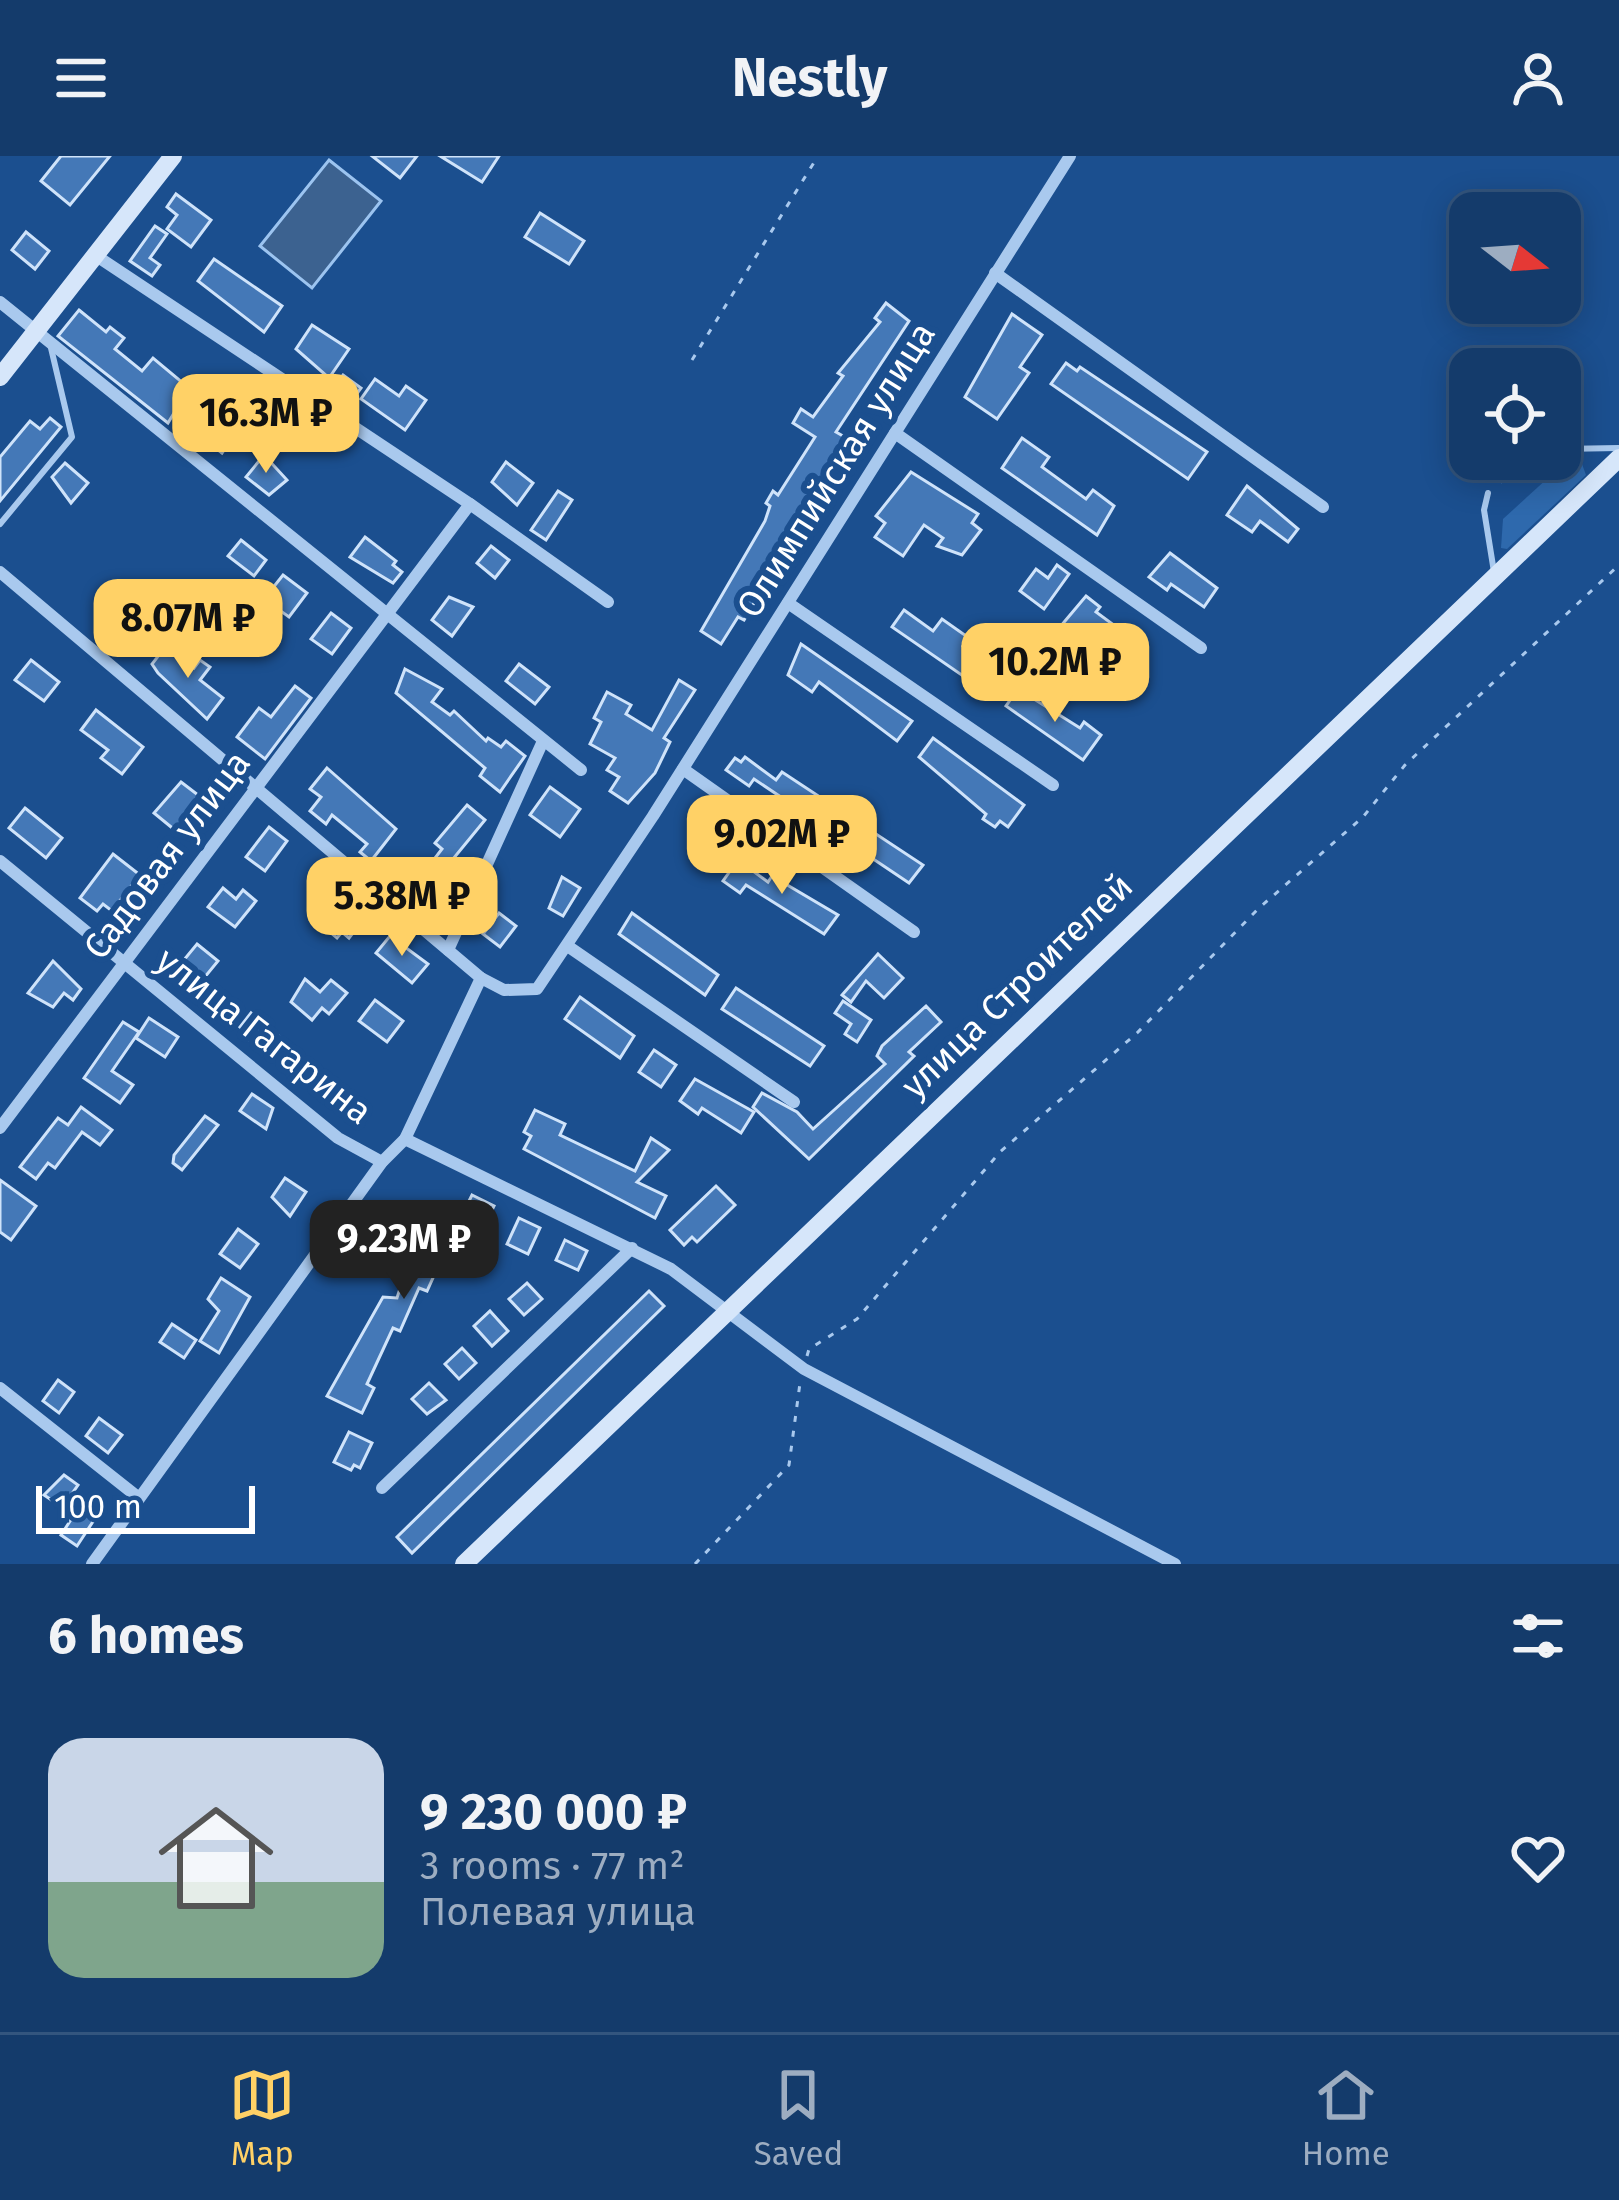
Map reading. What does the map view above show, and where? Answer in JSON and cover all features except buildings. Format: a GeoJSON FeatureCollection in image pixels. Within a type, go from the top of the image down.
{"type":"FeatureCollection","features":[{"type":"Feature","properties":{"kind":"main road"},"geometry":{"type":"LineString","coordinates":[[0,377],[43,338],[95,255],[173,156]]}},
{"type":"Feature","properties":{"kind":"main road","name":"улица Строителей"},"geometry":{"type":"LineString","coordinates":[[464,1564],[1619,458]]}},
{"type":"Feature","properties":{"kind":"street","name":"Олимпийская улица"},"geometry":{"type":"LineString","coordinates":[[481,978],[504,990],[537,989],[569,946],[1070,156]]}},
{"type":"Feature","properties":{"kind":"street"},"geometry":{"type":"LineString","coordinates":[[95,255],[470,504],[608,602]]}},
{"type":"Feature","properties":{"kind":"street"},"geometry":{"type":"LineString","coordinates":[[995,273],[1322,507]]}},
{"type":"Feature","properties":{"kind":"street"},"geometry":{"type":"LineString","coordinates":[[0,302],[387,619],[581,770]]}},
{"type":"Feature","properties":{"kind":"street"},"geometry":{"type":"LineString","coordinates":[[895,433],[1201,648]]}},
{"type":"Feature","properties":{"kind":"street","name":"Садовая улица"},"geometry":{"type":"LineString","coordinates":[[0,1129],[470,504]]}},
{"type":"Feature","properties":{"kind":"street"},"geometry":{"type":"LineString","coordinates":[[0,572],[481,978],[405,1139],[382,1162],[92,1564]]}},
{"type":"Feature","properties":{"kind":"street"},"geometry":{"type":"LineString","coordinates":[[788,603],[1053,785]]}},
{"type":"Feature","properties":{"kind":"street"},"geometry":{"type":"LineString","coordinates":[[448,950],[544,741]]}},
{"type":"Feature","properties":{"kind":"street"},"geometry":{"type":"LineString","coordinates":[[683,770],[914,932]]}},
{"type":"Feature","properties":{"kind":"street","name":"улица Гагарина"},"geometry":{"type":"LineString","coordinates":[[0,861],[338,1138],[382,1162]]}},
{"type":"Feature","properties":{"kind":"street"},"geometry":{"type":"LineString","coordinates":[[569,946],[794,1102]]}},
{"type":"Feature","properties":{"kind":"street"},"geometry":{"type":"LineString","coordinates":[[405,1139],[671,1269],[804,1370],[1175,1564]]}},
{"type":"Feature","properties":{"kind":"street"},"geometry":{"type":"LineString","coordinates":[[382,1488],[632,1248]]}},
{"type":"Feature","properties":{"kind":"street"},"geometry":{"type":"LineString","coordinates":[[0,1388],[139,1498]]}},
{"type":"Feature","properties":{"kind":"lane"},"geometry":{"type":"LineString","coordinates":[[0,524],[72,437],[43,338]]}},
{"type":"Feature","properties":{"kind":"lane"},"geometry":{"type":"LineString","coordinates":[[1581,449],[1619,448]]}},
{"type":"Feature","properties":{"kind":"lane"},"geometry":{"type":"LineString","coordinates":[[1488,494],[1484,510],[1495,577]]}},
{"type":"Feature","properties":{"kind":"path"},"geometry":{"type":"LineString","coordinates":[[692,360],[818,156]]}},
{"type":"Feature","properties":{"kind":"path"},"geometry":{"type":"LineString","coordinates":[[695,1564],[789,1465],[809,1348],[857,1319],[1000,1152],[1137,1033],[1258,909],[1364,817],[1405,765],[1619,565]]}},
{"type":"Feature","properties":{"kind":"shaded area"},"geometry":{"type":"Polygon","coordinates":[[[329,160],[381,201],[312,288],[260,246],[329,160]]]}},
{"type":"Feature","properties":{"kind":"shaded area"},"geometry":{"type":"Polygon","coordinates":[[[1546,480],[1581,480],[1507,549],[1501,548],[1503,519],[1546,480]]]}}]}
